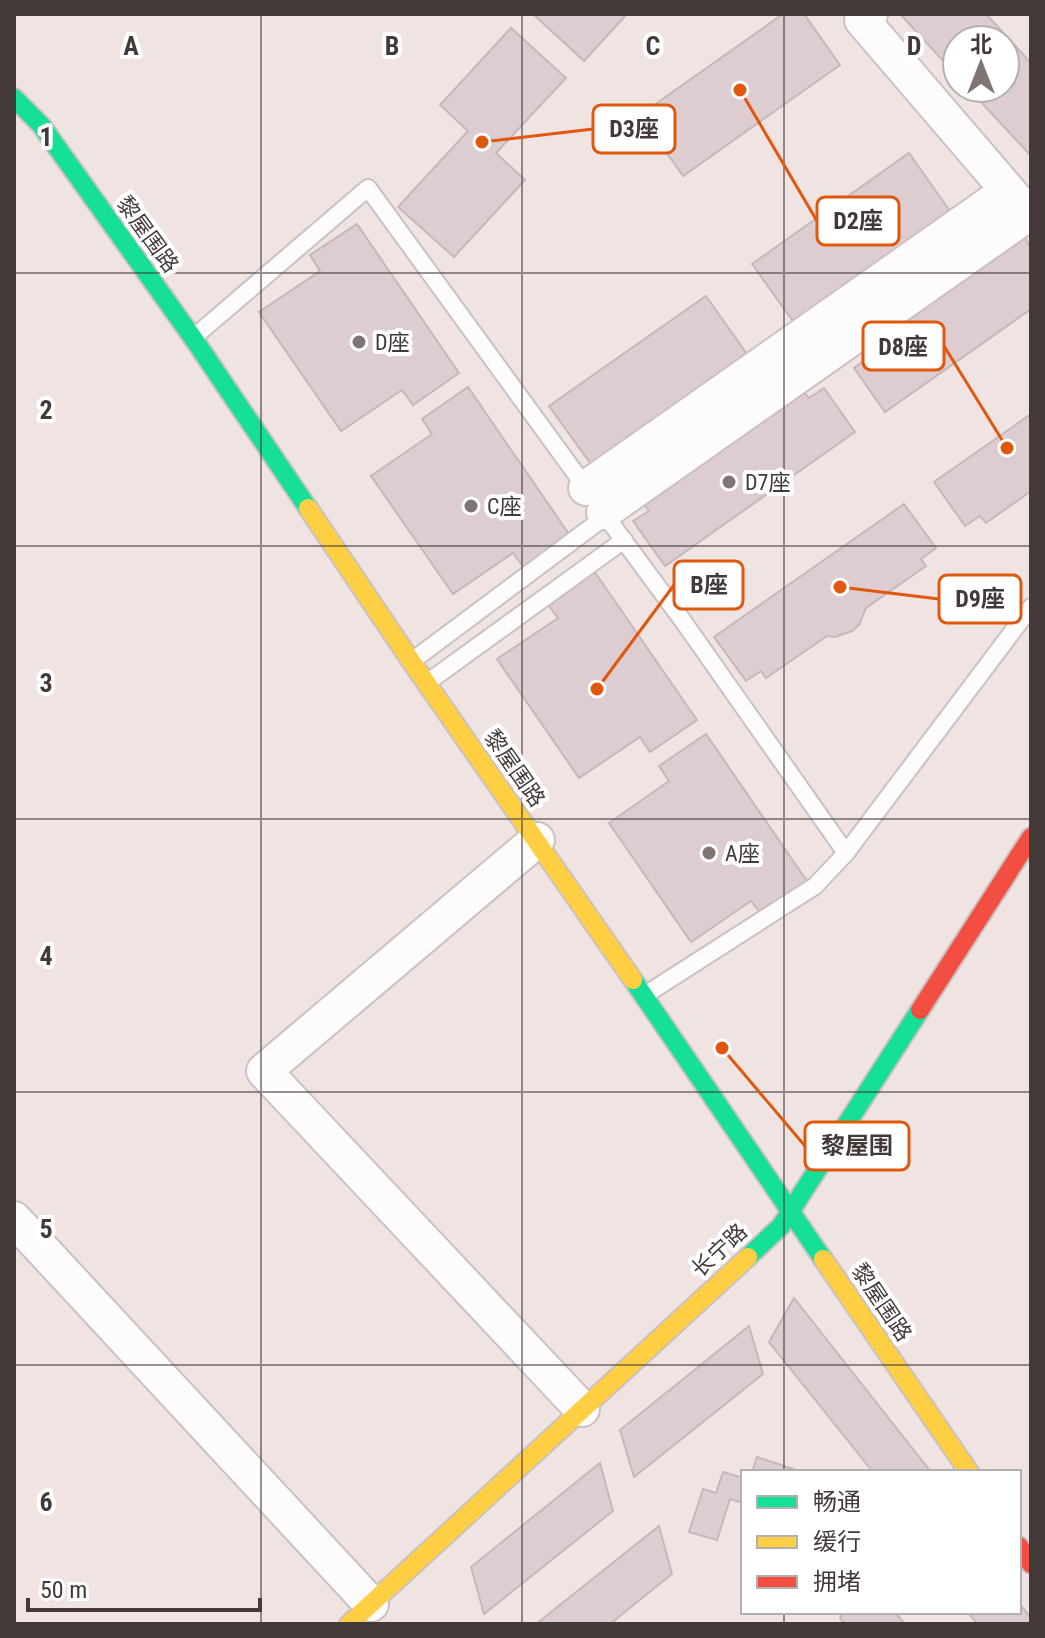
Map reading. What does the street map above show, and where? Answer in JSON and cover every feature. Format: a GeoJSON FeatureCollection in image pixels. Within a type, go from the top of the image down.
{"type":"FeatureCollection","features":[{"type":"Feature","properties":{"kind":"street"},"geometry":{"type":"LineString","coordinates":[[599,505],[1022,208],[862,20],[870,14]]}},
{"type":"Feature","properties":{"kind":"street","name":"黎屋围路"},"geometry":{"type":"LineString","coordinates":[[14,98],[41,125],[193,338],[411,661],[644,995],[968,1470]]}},
{"type":"Feature","properties":{"kind":"street","name":"长宁路"},"geometry":{"type":"LineString","coordinates":[[360,1614],[781,1226],[1031,837]]}},
{"type":"Feature","properties":{"kind":"street"},"geometry":{"type":"LineString","coordinates":[[537,840],[264,1071],[582,1409]]}},
{"type":"Feature","properties":{"kind":"street"},"geometry":{"type":"LineString","coordinates":[[14,1219],[360,1614]]}},
{"type":"Feature","properties":{"kind":"lane"},"geometry":{"type":"LineString","coordinates":[[193,338],[368,188],[683,621],[846,853]]}},
{"type":"Feature","properties":{"kind":"lane"},"geometry":{"type":"LineString","coordinates":[[411,661],[599,505]]}},
{"type":"Feature","properties":{"kind":"lane"},"geometry":{"type":"LineString","coordinates":[[426,682],[624,540]]}},
{"type":"Feature","properties":{"kind":"lane"},"geometry":{"type":"LineString","coordinates":[[644,995],[815,886],[846,853],[1031,607]]}},
{"type":"Feature","properties":{"kind":"building"},"geometry":{"type":"Polygon","coordinates":[[[533,14],[627,14],[584,61],[533,14]]]}},
{"type":"Feature","properties":{"kind":"building"},"geometry":{"type":"Polygon","coordinates":[[[783,14],[804,14],[840,65],[683,176],[640,115],[783,14]]]}},
{"type":"Feature","properties":{"kind":"building"},"geometry":{"type":"Polygon","coordinates":[[[900,14],[986,14],[995,24],[941,24],[941,59],[900,14]]]}},
{"type":"Feature","properties":{"kind":"building"},"geometry":{"type":"Polygon","coordinates":[[[511,28],[566,78],[496,153],[525,180],[454,257],[398,207],[468,131],[440,105],[511,28]]]}},
{"type":"Feature","properties":{"kind":"building"},"geometry":{"type":"Polygon","coordinates":[[[1021,52],[1031,63],[1031,156],[983,104],[1021,104],[1021,52]]]}},
{"type":"Feature","properties":{"kind":"building"},"geometry":{"type":"Polygon","coordinates":[[[909,153],[952,214],[795,324],[752,264],[909,153]]]}},
{"type":"Feature","properties":{"kind":"building","name":"D座"},"geometry":{"type":"Polygon","coordinates":[[[357,224],[459,373],[413,405],[402,390],[341,431],[259,312],[320,271],[310,255],[357,224]]]}},
{"type":"Feature","properties":{"kind":"building"},"geometry":{"type":"Polygon","coordinates":[[[1024,237],[1029,245],[1031,243],[1031,309],[885,412],[854,368],[869,357],[864,349],[1024,237]]]}},
{"type":"Feature","properties":{"kind":"building"},"geometry":{"type":"Polygon","coordinates":[[[706,296],[749,357],[593,467],[549,406],[706,296]]]}},
{"type":"Feature","properties":{"kind":"building","name":"C座"},"geometry":{"type":"Polygon","coordinates":[[[468,387],[571,537],[524,568],[513,553],[453,594],[371,476],[432,434],[422,419],[468,387]]]}},
{"type":"Feature","properties":{"kind":"building","name":"D7座"},"geometry":{"type":"Polygon","coordinates":[[[824,388],[855,432],[665,566],[633,521],[649,511],[643,503],[803,391],[809,398],[824,388]]]}},
{"type":"Feature","properties":{"kind":"building"},"geometry":{"type":"Polygon","coordinates":[[[1031,414],[1031,491],[986,523],[980,516],[965,526],[934,482],[1031,414]]]}},
{"type":"Feature","properties":{"kind":"building"},"geometry":{"type":"Polygon","coordinates":[[[904,504],[936,548],[921,559],[926,566],[866,608],[859,625],[852,631],[835,637],[827,636],[766,678],[761,671],[746,681],[714,637],[904,504]]]}},
{"type":"Feature","properties":{"kind":"building"},"geometry":{"type":"Polygon","coordinates":[[[594,571],[697,720],[650,752],[640,737],[579,778],[497,659],[558,618],[547,603],[594,571]]]}},
{"type":"Feature","properties":{"kind":"building","name":"A座"},"geometry":{"type":"Polygon","coordinates":[[[706,734],[809,884],[762,915],[751,901],[691,942],[609,823],[669,781],[659,766],[706,734]]]}},
{"type":"Feature","properties":{"kind":"building"},"geometry":{"type":"Polygon","coordinates":[[[794,1298],[929,1470],[871,1470],[769,1342],[794,1298]]]}},
{"type":"Feature","properties":{"kind":"building"},"geometry":{"type":"Polygon","coordinates":[[[749,1326],[763,1374],[634,1477],[620,1430],[749,1326]]]}},
{"type":"Feature","properties":{"kind":"building"},"geometry":{"type":"Polygon","coordinates":[[[757,1457],[796,1470],[753,1470],[757,1457]]]}},
{"type":"Feature","properties":{"kind":"building"},"geometry":{"type":"Polygon","coordinates":[[[600,1463],[613,1511],[484,1614],[471,1567],[600,1463]]]}},
{"type":"Feature","properties":{"kind":"building"},"geometry":{"type":"Polygon","coordinates":[[[723,1472],[741,1477],[741,1502],[730,1499],[717,1540],[689,1532],[703,1489],[716,1493],[723,1472]]]}},
{"type":"Feature","properties":{"kind":"building"},"geometry":{"type":"Polygon","coordinates":[[[659,1526],[672,1574],[610,1624],[536,1624],[659,1526]]]}},
{"type":"Feature","properties":{"kind":"building"},"geometry":{"type":"Polygon","coordinates":[[[1021,1606],[1031,1618],[1031,1624],[977,1624],[970,1614],[1021,1614],[1021,1606]]]}},
{"type":"Feature","properties":{"kind":"building"},"geometry":{"type":"Polygon","coordinates":[[[842,1614],[897,1614],[905,1624],[845,1624],[840,1618],[842,1614]]]}},
{"type":"Feature","properties":{"kind":"traffic: fast"},"geometry":{"type":"LineString","coordinates":[[14,98],[41,125],[193,338],[308,508]]}},
{"type":"Feature","properties":{"kind":"traffic: fast"},"geometry":{"type":"LineString","coordinates":[[633,980],[823,1259]]}},
{"type":"Feature","properties":{"kind":"traffic: fast"},"geometry":{"type":"LineString","coordinates":[[748,1257],[781,1226],[920,1010]]}},
{"type":"Feature","properties":{"kind":"traffic: slow"},"geometry":{"type":"LineString","coordinates":[[308,508],[633,980]]}},
{"type":"Feature","properties":{"kind":"traffic: slow"},"geometry":{"type":"LineString","coordinates":[[349,1624],[748,1257]]}},
{"type":"Feature","properties":{"kind":"traffic: slow"},"geometry":{"type":"LineString","coordinates":[[823,1259],[968,1470]]}},
{"type":"Feature","properties":{"kind":"traffic: jam"},"geometry":{"type":"LineString","coordinates":[[920,1010],[1031,837]]}},
{"type":"Feature","properties":{"kind":"traffic: jam"},"geometry":{"type":"LineString","coordinates":[[1021,1549],[1031,1564]]}},
{"type":"Feature","properties":{"kind":"place","name":"D2座"},"geometry":{"type":"Point","coordinates":[740,90]}},
{"type":"Feature","properties":{"kind":"place","name":"D3座"},"geometry":{"type":"Point","coordinates":[482,142]}},
{"type":"Feature","properties":{"kind":"place","name":"D座"},"geometry":{"type":"Point","coordinates":[359,342]}},
{"type":"Feature","properties":{"kind":"place","name":"D8座"},"geometry":{"type":"Point","coordinates":[1007,448]}},
{"type":"Feature","properties":{"kind":"place","name":"D7座"},"geometry":{"type":"Point","coordinates":[729,482]}},
{"type":"Feature","properties":{"kind":"place","name":"C座"},"geometry":{"type":"Point","coordinates":[471,506]}},
{"type":"Feature","properties":{"kind":"place","name":"D9座"},"geometry":{"type":"Point","coordinates":[840,587]}},
{"type":"Feature","properties":{"kind":"place","name":"B座"},"geometry":{"type":"Point","coordinates":[597,689]}},
{"type":"Feature","properties":{"kind":"place","name":"A座"},"geometry":{"type":"Point","coordinates":[709,853]}},
{"type":"Feature","properties":{"kind":"place","name":"黎屋围"},"geometry":{"type":"Point","coordinates":[722,1048]}}]}
